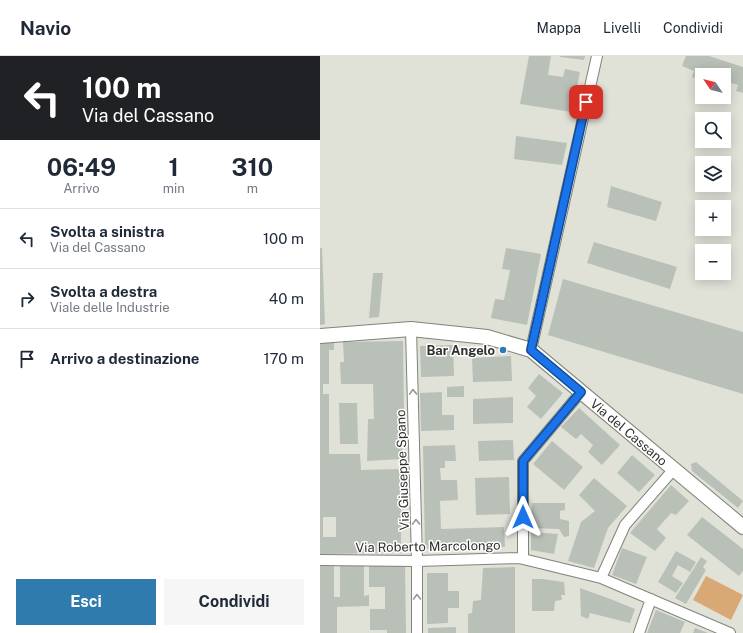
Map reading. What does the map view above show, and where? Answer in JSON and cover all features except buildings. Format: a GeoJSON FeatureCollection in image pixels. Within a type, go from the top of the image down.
{"type":"FeatureCollection","features":[{"type":"Feature","properties":{"kind":"main road","name":"Via del Cassano"},"geometry":{"type":"LineString","coordinates":[[320,336],[411,329],[487,337],[531,350],[743,527]]}},
{"type":"Feature","properties":{"kind":"street"},"geometry":{"type":"LineString","coordinates":[[531,350],[596,56]]}},
{"type":"Feature","properties":{"kind":"street","name":"Via Giuseppe Spano"},"geometry":{"type":"LineString","coordinates":[[411,329],[417,561],[417,633]]}},
{"type":"Feature","properties":{"kind":"street"},"geometry":{"type":"LineString","coordinates":[[523,559],[523,461],[581,392]]}},
{"type":"Feature","properties":{"kind":"street"},"geometry":{"type":"LineString","coordinates":[[601,578],[625,525],[674,469]]}},
{"type":"Feature","properties":{"kind":"street","name":"Via Roberto Marcolongo"},"geometry":{"type":"LineString","coordinates":[[320,560],[417,561],[519,558],[601,578],[730,633]]}},
{"type":"Feature","properties":{"kind":"street"},"geometry":{"type":"LineString","coordinates":[[640,633],[650,599]]}},
{"type":"Feature","properties":{"kind":"shaded area"},"geometry":{"type":"Polygon","coordinates":[[[706,576],[743,595],[731,620],[693,600],[706,576]]]}},
{"type":"Feature","properties":{"kind":"place","name":"Bar Angelo"},"geometry":{"type":"Point","coordinates":[503,350]}},
{"type":"Feature","properties":{"kind":"route"},"geometry":{"type":"LineString","coordinates":[[523,517],[523,461],[581,392],[531,350],[586,102]]}}]}
